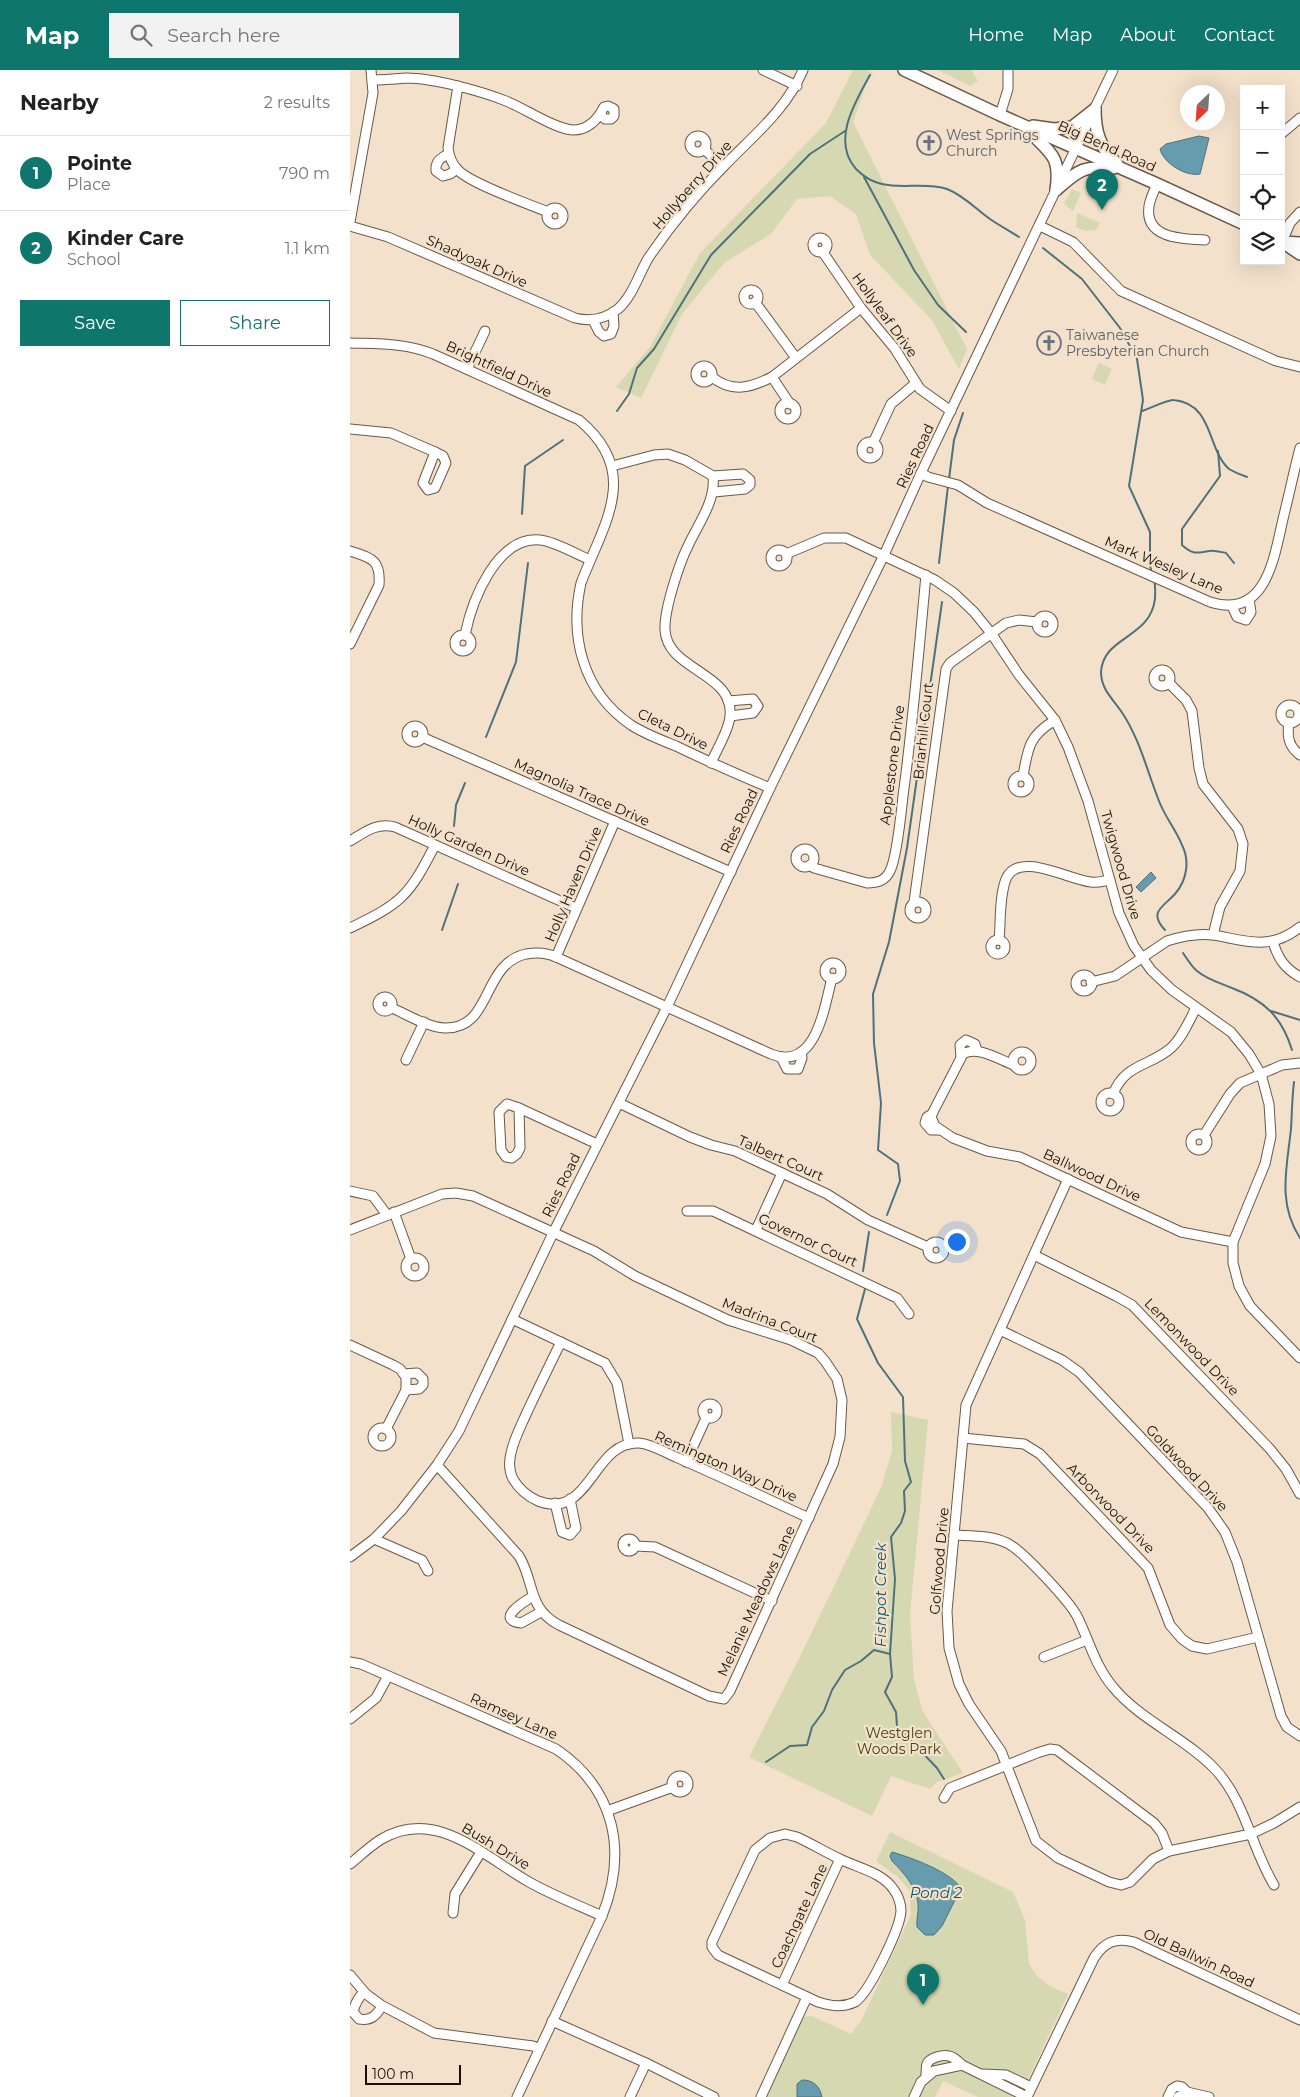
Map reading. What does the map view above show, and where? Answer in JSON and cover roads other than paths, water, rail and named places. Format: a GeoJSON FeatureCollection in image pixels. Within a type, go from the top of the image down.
{"type":"FeatureCollection","features":[{"type":"Feature","properties":{"kind":"main road","name":"Big Bend Road"},"geometry":{"type":"LineString","coordinates":[[904,70],[1024,126],[1240,222]]}},
{"type":"Feature","properties":{"kind":"main road"},"geometry":{"type":"LineString","coordinates":[[1024,126],[1054,129],[1072,126],[1095,109]]}},
{"type":"Feature","properties":{"kind":"main road"},"geometry":{"type":"LineString","coordinates":[[1095,109],[1095,124],[1099,141],[1107,153],[1122,168]]}},
{"type":"Feature","properties":{"kind":"main road"},"geometry":{"type":"LineString","coordinates":[[1024,126],[1055,158],[1058,176],[1056,190]]}},
{"type":"Feature","properties":{"kind":"main road"},"geometry":{"type":"LineString","coordinates":[[1056,190],[1075,173],[1083,169],[1100,167],[1122,168]]}},
{"type":"Feature","properties":{"kind":"main road"},"geometry":{"type":"LineString","coordinates":[[1285,241],[1300,243]]}},
{"type":"Feature","properties":{"kind":"main road"},"geometry":{"type":"LineString","coordinates":[[1285,243],[1300,254]]}},
{"type":"Feature","properties":{"kind":"street"},"geometry":{"type":"LineString","coordinates":[[350,222],[373,93],[371,70]]}},
{"type":"Feature","properties":{"kind":"street"},"geometry":{"type":"LineString","coordinates":[[763,70],[797,86]]}},
{"type":"Feature","properties":{"kind":"street","name":"Hollyberry Drive"},"geometry":{"type":"LineString","coordinates":[[597,319],[613,312],[624,302],[648,258],[665,236],[723,167],[786,102],[797,86],[804,70]]}},
{"type":"Feature","properties":{"kind":"street"},"geometry":{"type":"LineString","coordinates":[[1000,115],[1008,89],[1008,70]]}},
{"type":"Feature","properties":{"kind":"street","name":"Ries Road"},"geometry":{"type":"LineString","coordinates":[[350,1557],[374,1539],[401,1512],[455,1440],[554,1231],[667,1007],[770,788],[884,556],[921,473],[1113,70]]}},
{"type":"Feature","properties":{"kind":"street"},"geometry":{"type":"LineString","coordinates":[[372,80],[408,78],[458,86],[503,100],[564,128],[579,129],[602,116]]}},
{"type":"Feature","properties":{"kind":"street"},"geometry":{"type":"LineString","coordinates":[[458,86],[448,154],[457,169],[473,180],[548,212]]}},
{"type":"Feature","properties":{"kind":"street"},"geometry":{"type":"LineString","coordinates":[[1285,131],[1300,118]]}},
{"type":"Feature","properties":{"kind":"street"},"geometry":{"type":"LineString","coordinates":[[704,149],[723,167]]}},
{"type":"Feature","properties":{"kind":"street"},"geometry":{"type":"LineString","coordinates":[[448,154],[438,160],[436,171],[443,176],[457,169]]}},
{"type":"Feature","properties":{"kind":"street"},"geometry":{"type":"LineString","coordinates":[[1157,184],[1149,207],[1156,228],[1171,238],[1205,240]]}},
{"type":"Feature","properties":{"kind":"street"},"geometry":{"type":"LineString","coordinates":[[1285,234],[1290,223],[1300,212]]}},
{"type":"Feature","properties":{"kind":"street","name":"Shadyoak Drive"},"geometry":{"type":"LineString","coordinates":[[350,226],[388,237],[575,318],[597,319],[601,334],[604,336],[611,334],[614,326],[613,312]]}},
{"type":"Feature","properties":{"kind":"street"},"geometry":{"type":"LineString","coordinates":[[1040,226],[1072,242],[1121,291],[1276,361],[1300,367]]}},
{"type":"Feature","properties":{"kind":"street","name":"Hollyleaf Drive"},"geometry":{"type":"LineString","coordinates":[[822,251],[862,308],[896,349],[916,383],[926,393],[951,411]]}},
{"type":"Feature","properties":{"kind":"street"},"geometry":{"type":"LineString","coordinates":[[755,302],[796,358]]}},
{"type":"Feature","properties":{"kind":"street"},"geometry":{"type":"LineString","coordinates":[[712,376],[722,384],[740,387],[754,385],[772,377],[862,308]]}},
{"type":"Feature","properties":{"kind":"street"},"geometry":{"type":"LineString","coordinates":[[467,369],[485,331]]}},
{"type":"Feature","properties":{"kind":"street","name":"Brightfield Drive"},"geometry":{"type":"LineString","coordinates":[[350,343],[413,346],[578,420],[595,436],[612,466]]}},
{"type":"Feature","properties":{"kind":"street"},"geometry":{"type":"LineString","coordinates":[[772,377],[790,404]]}},
{"type":"Feature","properties":{"kind":"street"},"geometry":{"type":"LineString","coordinates":[[873,443],[891,404],[916,383]]}},
{"type":"Feature","properties":{"kind":"street"},"geometry":{"type":"LineString","coordinates":[[350,429],[391,432],[435,452]]}},
{"type":"Feature","properties":{"kind":"street","name":"Mark Wesley Lane"},"geometry":{"type":"LineString","coordinates":[[921,473],[940,481],[958,485],[982,501],[1210,602],[1232,606],[1249,599],[1258,591],[1270,572],[1300,448]]}},
{"type":"Feature","properties":{"kind":"street"},"geometry":{"type":"LineString","coordinates":[[612,466],[654,455],[668,454],[685,460],[713,476],[743,474],[749,477],[750,482],[745,489],[714,492]]}},
{"type":"Feature","properties":{"kind":"street","name":"Cleta Drive"},"geometry":{"type":"LineString","coordinates":[[612,466],[614,483],[610,510],[580,583],[576,618],[577,639],[584,664],[594,684],[613,709],[630,724],[770,788]]}},
{"type":"Feature","properties":{"kind":"street"},"geometry":{"type":"LineString","coordinates":[[711,762],[730,716],[728,701],[719,687],[671,649],[665,630],[666,619],[682,561],[714,492],[713,476]]}},
{"type":"Feature","properties":{"kind":"street","name":"Twigwood Drive"},"geometry":{"type":"LineString","coordinates":[[786,554],[819,540],[837,538],[854,540],[926,575],[962,600],[992,633],[1019,675],[1055,720],[1072,755],[1088,801],[1126,931],[1142,958],[1161,980],[1196,1008],[1224,1026],[1241,1043],[1261,1074],[1269,1104],[1271,1136],[1265,1164],[1233,1242],[1233,1263],[1243,1295],[1259,1316],[1300,1358]]}},
{"type":"Feature","properties":{"kind":"street"},"geometry":{"type":"LineString","coordinates":[[466,634],[474,601],[496,562],[512,546],[532,539],[543,540],[590,560]]}},
{"type":"Feature","properties":{"kind":"street"},"geometry":{"type":"LineString","coordinates":[[350,551],[371,558],[376,564],[380,575],[379,585],[350,644]]}},
{"type":"Feature","properties":{"kind":"street","name":"Applestone Drive"},"geometry":{"type":"LineString","coordinates":[[810,865],[814,868],[867,883],[876,883],[882,880],[891,868],[900,819],[910,743],[926,575]]}},
{"type":"Feature","properties":{"kind":"street"},"geometry":{"type":"LineString","coordinates":[[1232,606],[1237,617],[1246,620],[1251,612],[1249,599]]}},
{"type":"Feature","properties":{"kind":"street","name":"Briarhill Court"},"geometry":{"type":"LineString","coordinates":[[914,902],[935,760],[943,676],[950,663],[1012,621],[1037,622]]}},
{"type":"Feature","properties":{"kind":"street"},"geometry":{"type":"LineString","coordinates":[[1169,683],[1186,700],[1192,711],[1199,768],[1203,784],[1238,829],[1243,844],[1240,871],[1220,907],[1213,935]]}},
{"type":"Feature","properties":{"kind":"street"},"geometry":{"type":"LineString","coordinates":[[728,701],[753,699],[758,706],[753,713],[730,716]]}},
{"type":"Feature","properties":{"kind":"street"},"geometry":{"type":"LineString","coordinates":[[1023,776],[1035,734],[1039,729],[1055,720]]}},
{"type":"Feature","properties":{"kind":"street"},"geometry":{"type":"LineString","coordinates":[[1289,722],[1289,742],[1291,747],[1300,755]]}},
{"type":"Feature","properties":{"kind":"street","name":"Magnolia Trace Drive"},"geometry":{"type":"LineString","coordinates":[[422,737],[731,872]]}},
{"type":"Feature","properties":{"kind":"street","name":"Holly Haven Drive"},"geometry":{"type":"LineString","coordinates":[[556,957],[615,822]]}},
{"type":"Feature","properties":{"kind":"street","name":"Holly Garden Drive"},"geometry":{"type":"LineString","coordinates":[[350,841],[374,827],[389,825],[576,908]]}},
{"type":"Feature","properties":{"kind":"street"},"geometry":{"type":"LineString","coordinates":[[350,928],[383,912],[399,900],[418,879],[435,845]]}},
{"type":"Feature","properties":{"kind":"street"},"geometry":{"type":"LineString","coordinates":[[999,940],[1004,886],[1009,873],[1014,869],[1021,866],[1034,866],[1092,882],[1110,880]]}},
{"type":"Feature","properties":{"kind":"street"},"geometry":{"type":"LineString","coordinates":[[1091,982],[1115,976],[1167,941],[1175,938],[1190,935],[1213,935],[1253,943],[1273,942],[1288,936],[1300,928]]}},
{"type":"Feature","properties":{"kind":"street"},"geometry":{"type":"LineString","coordinates":[[1273,942],[1284,965],[1300,977]]}},
{"type":"Feature","properties":{"kind":"street"},"geometry":{"type":"LineString","coordinates":[[392,1008],[424,1022],[444,1028],[458,1026],[466,1022],[478,1011],[496,977],[508,961],[521,955],[542,952],[781,1057],[789,1057],[801,1052],[817,1033],[832,978]]}},
{"type":"Feature","properties":{"kind":"street"},"geometry":{"type":"LineString","coordinates":[[1113,1094],[1118,1082],[1127,1072],[1170,1049],[1181,1035],[1196,1008]]}},
{"type":"Feature","properties":{"kind":"street"},"geometry":{"type":"LineString","coordinates":[[406,1060],[424,1022]]}},
{"type":"Feature","properties":{"kind":"street","name":"Ballwood Drive"},"geometry":{"type":"LineString","coordinates":[[1014,1065],[977,1051],[967,1052],[961,1057],[932,1114],[932,1121],[940,1130],[971,1146],[1020,1157],[1180,1232],[1233,1242]]}},
{"type":"Feature","properties":{"kind":"street"},"geometry":{"type":"LineString","coordinates":[[781,1057],[787,1069],[798,1069],[802,1058],[801,1052]]}},
{"type":"Feature","properties":{"kind":"street"},"geometry":{"type":"LineString","coordinates":[[1204,1135],[1236,1087],[1261,1074],[1290,1063],[1300,1063]]}},
{"type":"Feature","properties":{"kind":"street","name":"Talbert Court"},"geometry":{"type":"LineString","coordinates":[[619,1103],[690,1137],[735,1151],[836,1199],[868,1220],[928,1247]]}},
{"type":"Feature","properties":{"kind":"street"},"geometry":{"type":"LineString","coordinates":[[519,1108],[520,1148],[515,1157],[503,1156],[499,1112],[507,1104],[519,1108],[597,1144]]}},
{"type":"Feature","properties":{"kind":"street"},"geometry":{"type":"LineString","coordinates":[[756,1230],[782,1174]]}},
{"type":"Feature","properties":{"kind":"street","name":"Golfwood Drive"},"geometry":{"type":"LineString","coordinates":[[1068,1179],[966,1405],[948,1611],[950,1655],[959,1684],[968,1704],[996,1742],[1031,1831],[1042,1848],[1058,1858],[1109,1882],[1120,1885],[1130,1882],[1153,1858],[1168,1851]]}},
{"type":"Feature","properties":{"kind":"street"},"geometry":{"type":"LineString","coordinates":[[350,1191],[373,1196],[390,1214],[411,1259]]}},
{"type":"Feature","properties":{"kind":"street","name":"Madrina Court"},"geometry":{"type":"LineString","coordinates":[[350,1230],[442,1194],[456,1193],[479,1198],[554,1231],[603,1255],[644,1280],[737,1324],[804,1346],[818,1353],[837,1379],[840,1389],[842,1405],[841,1430],[833,1464],[809,1518]]}},
{"type":"Feature","properties":{"kind":"street","name":"Governor Court"},"geometry":{"type":"LineString","coordinates":[[687,1211],[705,1209],[713,1211],[756,1230],[898,1298],[909,1314]]}},
{"type":"Feature","properties":{"kind":"street","name":"Lemonwood Drive"},"geometry":{"type":"LineString","coordinates":[[1034,1255],[1132,1305],[1270,1448],[1286,1469],[1300,1494]]}},
{"type":"Feature","properties":{"kind":"street"},"geometry":{"type":"LineString","coordinates":[[512,1319],[600,1360],[611,1372],[619,1390],[629,1444],[621,1446],[606,1457],[585,1488],[570,1499],[555,1503],[535,1499],[521,1490],[512,1476],[510,1460],[516,1436],[560,1342]]}},
{"type":"Feature","properties":{"kind":"street","name":"Goldwood Drive"},"geometry":{"type":"LineString","coordinates":[[1000,1330],[1062,1360],[1079,1372],[1208,1508],[1220,1524],[1230,1544],[1281,1716],[1287,1726],[1300,1736]]}},
{"type":"Feature","properties":{"kind":"street"},"geometry":{"type":"LineString","coordinates":[[350,1345],[393,1364],[404,1374],[407,1383],[406,1390],[386,1429]]}},
{"type":"Feature","properties":{"kind":"street"},"geometry":{"type":"LineString","coordinates":[[404,1374],[417,1373],[422,1376],[424,1382],[419,1389],[406,1390]]}},
{"type":"Feature","properties":{"kind":"street"},"geometry":{"type":"LineString","coordinates":[[686,1462],[706,1418]]}},
{"type":"Feature","properties":{"kind":"street","name":"Arborwood Drive"},"geometry":{"type":"LineString","coordinates":[[963,1438],[1024,1444],[1040,1454],[1148,1568],[1173,1631],[1187,1643],[1200,1648],[1214,1649],[1258,1637]]}},
{"type":"Feature","properties":{"kind":"street","name":"Remington Way Drive"},"geometry":{"type":"LineString","coordinates":[[629,1444],[646,1445],[809,1518]]}},
{"type":"Feature","properties":{"kind":"street","name":"Melanie Meadows Lane"},"geometry":{"type":"LineString","coordinates":[[437,1465],[519,1556],[526,1568],[532,1597],[541,1612],[559,1625],[709,1696],[724,1699],[730,1691],[809,1518]]}},
{"type":"Feature","properties":{"kind":"street"},"geometry":{"type":"LineString","coordinates":[[555,1503],[562,1532],[570,1535],[576,1528],[570,1499]]}},
{"type":"Feature","properties":{"kind":"street"},"geometry":{"type":"LineString","coordinates":[[954,1535],[990,1538],[1014,1547],[1071,1607],[1100,1668],[1121,1696],[1196,1752],[1222,1778],[1238,1801],[1260,1859],[1274,1885]]}},
{"type":"Feature","properties":{"kind":"street"},"geometry":{"type":"LineString","coordinates":[[374,1539],[422,1560],[428,1571]]}},
{"type":"Feature","properties":{"kind":"street"},"geometry":{"type":"LineString","coordinates":[[636,1546],[655,1547],[772,1601]]}},
{"type":"Feature","properties":{"kind":"street"},"geometry":{"type":"LineString","coordinates":[[532,1597],[514,1609],[511,1613],[512,1618],[515,1622],[521,1623],[541,1612]]}},
{"type":"Feature","properties":{"kind":"street"},"geometry":{"type":"LineString","coordinates":[[1044,1658],[1087,1640]]}},
{"type":"Feature","properties":{"kind":"street","name":"Ramsey Lane"},"geometry":{"type":"LineString","coordinates":[[350,1662],[361,1664],[556,1748],[589,1778],[607,1811],[615,1842],[615,1862],[610,1893],[602,1916],[516,2097]]}},
{"type":"Feature","properties":{"kind":"street"},"geometry":{"type":"LineString","coordinates":[[350,1719],[376,1698],[388,1676]]}},
{"type":"Feature","properties":{"kind":"street"},"geometry":{"type":"LineString","coordinates":[[944,1798],[950,1788],[1044,1750],[1057,1750],[1154,1823],[1162,1834],[1168,1851],[1251,1834],[1274,1824],[1300,1808]]}},
{"type":"Feature","properties":{"kind":"street"},"geometry":{"type":"LineString","coordinates":[[607,1811],[673,1787]]}},
{"type":"Feature","properties":{"kind":"street","name":"Bush Drive"},"geometry":{"type":"LineString","coordinates":[[350,1864],[380,1840],[400,1832],[435,1829],[452,1835],[530,1882],[602,1916]]}},
{"type":"Feature","properties":{"kind":"street"},"geometry":{"type":"LineString","coordinates":[[785,1834],[798,1837],[840,1859],[878,1876],[890,1884],[900,1901],[900,1916],[869,1987],[855,2001],[840,2006],[825,2005],[718,1955],[712,1947],[712,1942],[751,1858],[763,1842],[785,1834]]}},
{"type":"Feature","properties":{"kind":"street"},"geometry":{"type":"LineString","coordinates":[[453,1913],[455,1894],[481,1852]]}},
{"type":"Feature","properties":{"kind":"street","name":"Coachgate Lane"},"geometry":{"type":"LineString","coordinates":[[782,1985],[840,1859]]}},
{"type":"Feature","properties":{"kind":"street","name":"Old Ballwin Road"},"geometry":{"type":"LineString","coordinates":[[1027,2097],[1094,1958],[1102,1947],[1117,1940],[1134,1942],[1300,2020]]}},
{"type":"Feature","properties":{"kind":"street"},"geometry":{"type":"LineString","coordinates":[[350,1975],[364,1992],[382,2006],[434,2032],[533,2046],[539,2049]]}},
{"type":"Feature","properties":{"kind":"street"},"geometry":{"type":"LineString","coordinates":[[364,1992],[354,2006],[354,2012],[359,2019],[367,2020],[376,2015],[382,2006]]}},
{"type":"Feature","properties":{"kind":"street"},"geometry":{"type":"LineString","coordinates":[[761,2097],[808,1997]]}},
{"type":"Feature","properties":{"kind":"street"},"geometry":{"type":"LineString","coordinates":[[552,2021],[646,2063],[714,2097]]}},
{"type":"Feature","properties":{"kind":"street"},"geometry":{"type":"LineString","coordinates":[[630,2097],[646,2063]]}},
{"type":"Feature","properties":{"kind":"street"},"geometry":{"type":"LineString","coordinates":[[914,2097],[926,2076],[934,2071],[962,2065],[1027,2097]]}},
{"type":"Feature","properties":{"kind":"street"},"geometry":{"type":"LineString","coordinates":[[980,2074],[1006,2075],[1032,2087]]}},
{"type":"Feature","properties":{"kind":"street"},"geometry":{"type":"LineString","coordinates":[[1168,2097],[1172,2089],[1177,2086],[1182,2087],[1182,2095],[1209,2097]]}},
{"type":"Feature","properties":{"kind":"water"},"geometry":{"type":"Polygon","coordinates":[[[1199,136],[1209,138],[1200,174],[1188,173],[1176,168],[1162,154],[1160,149],[1166,144],[1199,136]]]}},
{"type":"Feature","properties":{"kind":"water"},"geometry":{"type":"Polygon","coordinates":[[[1151,872],[1156,878],[1141,892],[1136,887],[1151,872]]]}},
{"type":"Feature","properties":{"kind":"water","name":"Pond 2"},"geometry":{"type":"Polygon","coordinates":[[[892,1852],[939,1871],[948,1876],[961,1888],[942,1926],[934,1935],[925,1935],[917,1927],[918,1906],[915,1891],[892,1861],[890,1856],[892,1852]]]}},
{"type":"Feature","properties":{"kind":"water"},"geometry":{"type":"Polygon","coordinates":[[[802,2080],[815,2084],[820,2090],[822,2097],[797,2097],[797,2084],[802,2080]]]}},
{"type":"Feature","properties":{"kind":"waterway"},"geometry":{"type":"LineString","coordinates":[[870,75],[852,109],[845,134],[849,158],[856,169],[868,178],[882,184],[931,186],[947,189],[1019,237]]}},
{"type":"Feature","properties":{"kind":"waterway"},"geometry":{"type":"LineString","coordinates":[[617,411],[629,394],[637,368],[654,349],[711,255],[810,154],[845,131]]}},
{"type":"Feature","properties":{"kind":"waterway"},"geometry":{"type":"LineString","coordinates":[[864,177],[914,270],[938,305],[966,332]]}},
{"type":"Feature","properties":{"kind":"waterway"},"geometry":{"type":"LineString","coordinates":[[1043,248],[1082,279],[1120,328],[1137,359],[1143,400],[1129,486],[1150,532],[1150,566],[1152,573]]}},
{"type":"Feature","properties":{"kind":"waterway"},"geometry":{"type":"LineString","coordinates":[[1142,411],[1171,400],[1187,403],[1203,419],[1222,461],[1229,469],[1247,477]]}},
{"type":"Feature","properties":{"kind":"waterway"},"geometry":{"type":"LineString","coordinates":[[949,479],[954,440],[963,413]]}},
{"type":"Feature","properties":{"kind":"waterway"},"geometry":{"type":"LineString","coordinates":[[522,514],[525,466],[563,440]]}},
{"type":"Feature","properties":{"kind":"waterway"},"geometry":{"type":"LineString","coordinates":[[1218,451],[1220,476],[1182,529],[1182,545],[1195,552],[1213,551],[1226,553],[1234,563]]}},
{"type":"Feature","properties":{"kind":"waterway"},"geometry":{"type":"LineString","coordinates":[[939,563],[948,486]]}},
{"type":"Feature","properties":{"kind":"waterway"},"geometry":{"type":"LineString","coordinates":[[486,737],[516,662],[528,563]]}},
{"type":"Feature","properties":{"kind":"waterway"},"geometry":{"type":"LineString","coordinates":[[1154,580],[1155,599],[1151,612],[1145,622],[1110,651],[1104,660],[1101,678],[1105,688],[1128,722],[1143,755],[1161,807],[1180,839],[1186,857],[1185,877],[1179,889],[1159,910],[1158,919],[1165,930]]}},
{"type":"Feature","properties":{"kind":"waterway"},"geometry":{"type":"LineString","coordinates":[[887,1215],[900,1181],[898,1164],[878,1150],[881,1103],[874,1043],[873,994],[889,942],[907,848],[942,602]]}},
{"type":"Feature","properties":{"kind":"waterway"},"geometry":{"type":"LineString","coordinates":[[454,826],[456,805],[465,783]]}},
{"type":"Feature","properties":{"kind":"waterway"},"geometry":{"type":"LineString","coordinates":[[442,930],[458,884]]}},
{"type":"Feature","properties":{"kind":"waterway"},"geometry":{"type":"LineString","coordinates":[[1183,953],[1193,967],[1201,974],[1253,998],[1270,1011],[1283,1028],[1292,1050]]}},
{"type":"Feature","properties":{"kind":"waterway"},"geometry":{"type":"LineString","coordinates":[[1271,1011],[1300,1020]]}},
{"type":"Feature","properties":{"kind":"waterway"},"geometry":{"type":"LineString","coordinates":[[1294,1082],[1285,1185],[1288,1212],[1300,1238]]}},
{"type":"Feature","properties":{"kind":"waterway"},"geometry":{"type":"LineString","coordinates":[[863,1271],[869,1232]]}},
{"type":"Feature","properties":{"kind":"waterway","name":"Fishpot Creek"},"geometry":{"type":"LineString","coordinates":[[865,1289],[857,1319],[878,1363],[903,1397],[905,1461],[911,1482],[904,1491],[905,1511],[901,1523],[891,1537],[895,1579],[890,1654],[892,1677],[885,1692],[896,1712],[897,1726],[937,1768],[944,1779]]}},
{"type":"Feature","properties":{"kind":"waterway"},"geometry":{"type":"LineString","coordinates":[[766,1762],[790,1746],[807,1745],[812,1727],[824,1711],[832,1690],[845,1670],[861,1661],[874,1650],[890,1654]]}},
{"type":"Feature","properties":{"kind":"place","name":"West Springs Church"},"geometry":{"type":"Point","coordinates":[929,143]}},
{"type":"Feature","properties":{"kind":"place","name":"Kinder Care"},"geometry":{"type":"Point","coordinates":[1102,210]}},
{"type":"Feature","properties":{"kind":"place","name":"Taiwanese Presbyterian Church"},"geometry":{"type":"Point","coordinates":[1049,343]}},
{"type":"Feature","properties":{"kind":"place","name":"Pointe"},"geometry":{"type":"Point","coordinates":[923,2005]}},
{"type":"Feature","properties":{"kind":"park label","name":"Westglen Woods Park"},"geometry":{"type":"Point","coordinates":[899,1742]}}]}
